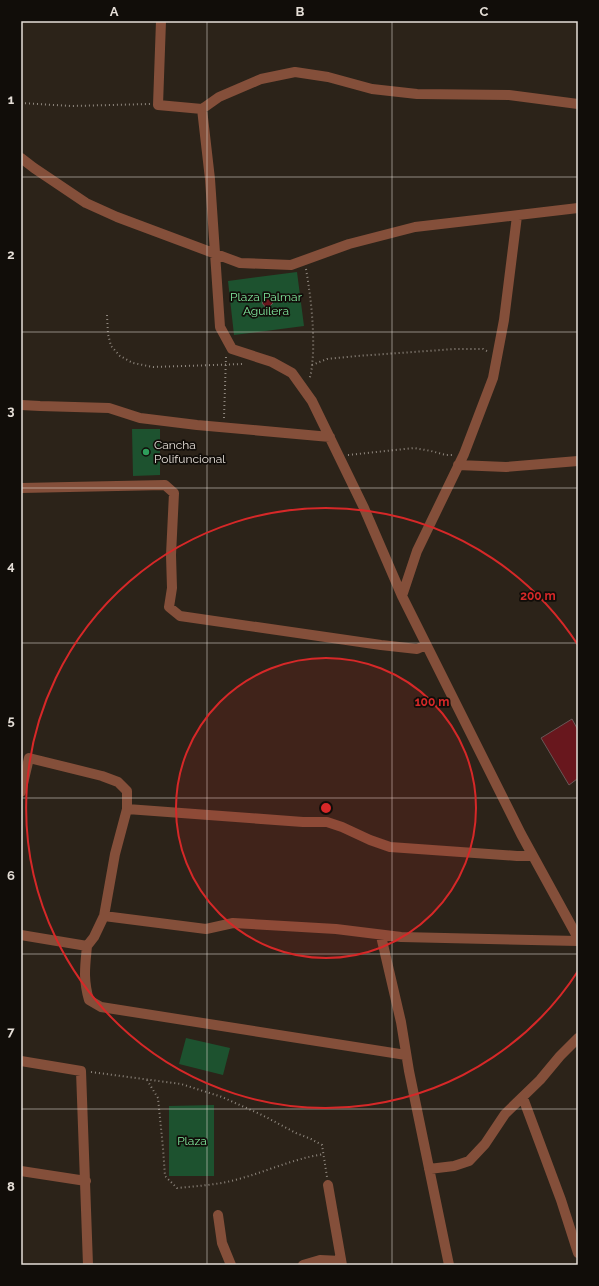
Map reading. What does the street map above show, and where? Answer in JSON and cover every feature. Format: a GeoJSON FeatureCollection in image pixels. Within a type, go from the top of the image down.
{"type":"FeatureCollection","features":[{"type":"Feature","properties":{"kind":"street"},"geometry":{"type":"LineString","coordinates":[[161,21],[158,105],[202,109],[219,97],[261,79],[295,72],[328,77],[372,89],[416,94],[509,95],[578,104]]}},
{"type":"Feature","properties":{"kind":"street"},"geometry":{"type":"LineString","coordinates":[[202,109],[210,179],[220,327],[232,349],[272,362],[292,373],[312,401],[364,508],[402,596],[533,856],[578,938]]}},
{"type":"Feature","properties":{"kind":"street"},"geometry":{"type":"LineString","coordinates":[[21,158],[86,203],[117,217],[240,263],[291,265],[349,244],[415,227],[578,208]]}},
{"type":"Feature","properties":{"kind":"street"},"geometry":{"type":"LineString","coordinates":[[402,596],[417,551],[464,454],[493,378],[504,320],[517,216]]}},
{"type":"Feature","properties":{"kind":"street"},"geometry":{"type":"LineString","coordinates":[[21,404],[109,408],[140,418],[223,428],[330,437]]}},
{"type":"Feature","properties":{"kind":"street"},"geometry":{"type":"LineString","coordinates":[[458,465],[506,467],[578,461]]}},
{"type":"Feature","properties":{"kind":"street"},"geometry":{"type":"LineString","coordinates":[[21,488],[164,485],[174,493],[171,555],[172,588],[169,607],[180,616],[381,645],[417,649],[426,644]]}},
{"type":"Feature","properties":{"kind":"street"},"geometry":{"type":"LineString","coordinates":[[21,792],[29,758],[102,776],[118,782],[127,790],[127,809],[115,854],[104,916],[94,937],[86,946],[85,985],[90,1000],[101,1007],[406,1055]]}},
{"type":"Feature","properties":{"kind":"street"},"geometry":{"type":"LineString","coordinates":[[127,809],[304,822],[327,822],[342,826],[370,840],[390,847],[533,856]]}},
{"type":"Feature","properties":{"kind":"street"},"geometry":{"type":"LineString","coordinates":[[104,916],[206,929],[233,923],[336,929],[382,936],[439,939],[578,941]]}},
{"type":"Feature","properties":{"kind":"street"},"geometry":{"type":"LineString","coordinates":[[21,934],[86,946]]}},
{"type":"Feature","properties":{"kind":"street"},"geometry":{"type":"LineString","coordinates":[[382,936],[401,1022],[406,1055],[449,1265]]}},
{"type":"Feature","properties":{"kind":"street"},"geometry":{"type":"LineString","coordinates":[[429,1169],[454,1166],[469,1161],[485,1144],[505,1114],[523,1098],[578,1038]]}},
{"type":"Feature","properties":{"kind":"street"},"geometry":{"type":"LineString","coordinates":[[21,1061],[81,1071],[88,1265]]}},
{"type":"Feature","properties":{"kind":"street"},"geometry":{"type":"LineString","coordinates":[[523,1098],[562,1200],[578,1253]]}},
{"type":"Feature","properties":{"kind":"street"},"geometry":{"type":"LineString","coordinates":[[21,1171],[86,1181]]}},
{"type":"Feature","properties":{"kind":"street"},"geometry":{"type":"LineString","coordinates":[[303,1265],[320,1260],[341,1263],[328,1185]]}},
{"type":"Feature","properties":{"kind":"street"},"geometry":{"type":"LineString","coordinates":[[218,1215],[222,1243],[231,1265]]}},
{"type":"Feature","properties":{"kind":"path"},"geometry":{"type":"LineString","coordinates":[[21,103],[72,106],[158,105]]}},
{"type":"Feature","properties":{"kind":"path"},"geometry":{"type":"LineString","coordinates":[[304,260],[312,316],[313,345],[312,373],[305,390]]}},
{"type":"Feature","properties":{"kind":"path"},"geometry":{"type":"LineString","coordinates":[[107,315],[108,334],[111,346],[120,356],[133,363],[153,366],[225,365],[245,364],[259,358]]}},
{"type":"Feature","properties":{"kind":"path"},"geometry":{"type":"LineString","coordinates":[[223,428],[226,339]]}},
{"type":"Feature","properties":{"kind":"path"},"geometry":{"type":"LineString","coordinates":[[312,365],[327,359],[350,356],[455,350],[484,349],[497,356]]}},
{"type":"Feature","properties":{"kind":"path"},"geometry":{"type":"LineString","coordinates":[[339,456],[414,448],[446,455],[464,454]]}},
{"type":"Feature","properties":{"kind":"path"},"geometry":{"type":"LineString","coordinates":[[81,1071],[181,1084],[222,1097],[262,1115],[296,1133],[311,1138],[322,1145],[328,1185]]}},
{"type":"Feature","properties":{"kind":"path"},"geometry":{"type":"LineString","coordinates":[[147,1080],[158,1098],[165,1176],[177,1188],[212,1185],[235,1180],[286,1163],[324,1154]]}},
{"type":"Feature","properties":{"kind":"green space","name":"Plaza Palmar Aguilera"},"geometry":{"type":"Polygon","coordinates":[[[297,272],[304,326],[234,335],[228,281],[297,272]]]}},
{"type":"Feature","properties":{"kind":"green space","name":"Cancha Polifuncional"},"geometry":{"type":"Polygon","coordinates":[[[132,429],[160,429],[160,475],[133,476],[132,429]]]}},
{"type":"Feature","properties":{"kind":"green space"},"geometry":{"type":"Polygon","coordinates":[[[186,1038],[230,1048],[223,1075],[179,1064],[186,1038]]]}},
{"type":"Feature","properties":{"kind":"green space","name":"Plaza"},"geometry":{"type":"Polygon","coordinates":[[[214,1105],[214,1176],[169,1176],[169,1106],[214,1105]]]}},
{"type":"Feature","properties":{"kind":"building"},"geometry":{"type":"Polygon","coordinates":[[[268,297],[273,303],[267,309],[262,303],[268,297]]]}},
{"type":"Feature","properties":{"kind":"building"},"geometry":{"type":"Polygon","coordinates":[[[572,719],[578,730],[578,780],[577,779],[569,785],[541,738],[572,719]]]}},
{"type":"Feature","properties":{"kind":"place","name":"Cancha Polifuncional"},"geometry":{"type":"Point","coordinates":[146,452]}}]}
